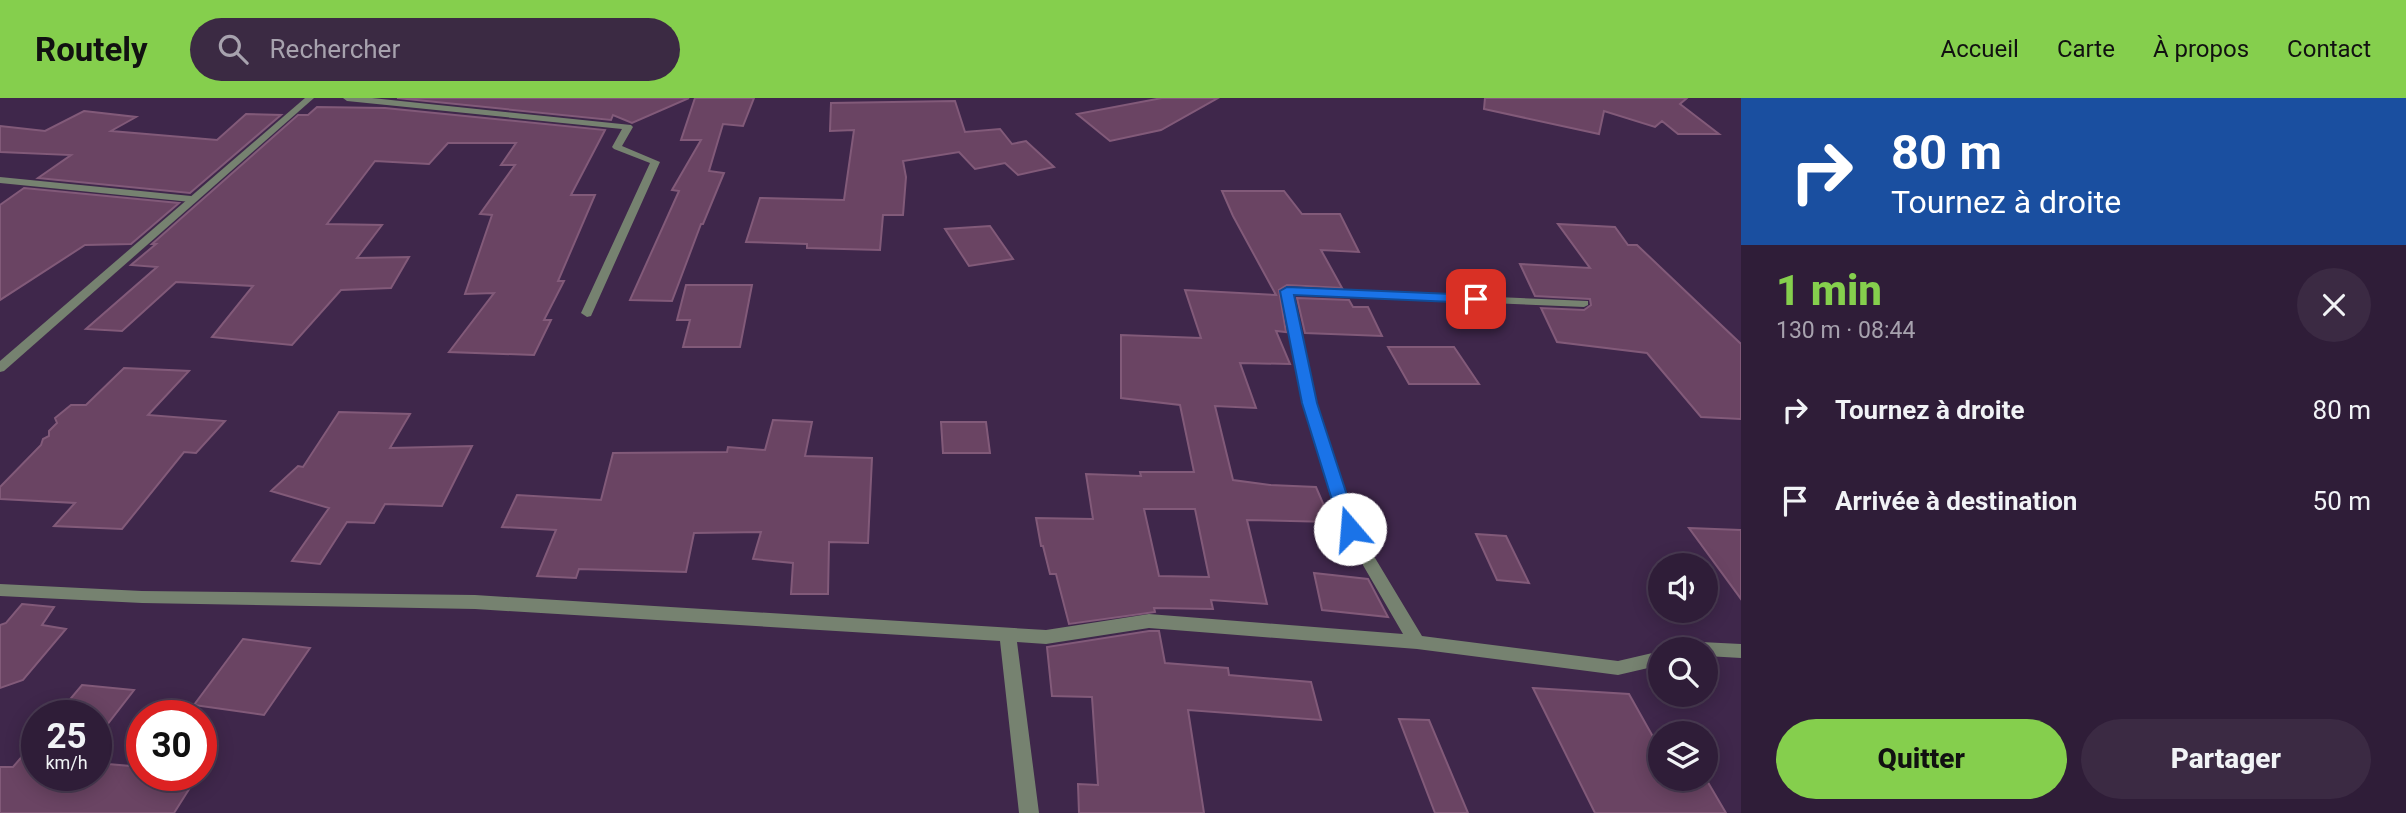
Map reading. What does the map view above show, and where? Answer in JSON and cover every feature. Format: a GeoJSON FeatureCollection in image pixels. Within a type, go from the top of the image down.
{"type":"FeatureCollection","features":[{"type":"Feature","properties":{"kind":"street"},"geometry":{"type":"LineString","coordinates":[[0,368],[310,98]]}},
{"type":"Feature","properties":{"kind":"street"},"geometry":{"type":"LineString","coordinates":[[346,98],[628,127],[617,147],[655,162],[587,313]]}},
{"type":"Feature","properties":{"kind":"street"},"geometry":{"type":"LineString","coordinates":[[0,180],[191,199]]}},
{"type":"Feature","properties":{"kind":"street"},"geometry":{"type":"LineString","coordinates":[[1417,642],[1350,529],[1310,403],[1287,291],[1584,303]]}},
{"type":"Feature","properties":{"kind":"street"},"geometry":{"type":"LineString","coordinates":[[0,590],[142,597],[475,602],[1046,637],[1149,621],[1417,642],[1618,668],[1648,661]]}},
{"type":"Feature","properties":{"kind":"street"},"geometry":{"type":"LineString","coordinates":[[1008,635],[1029,813]]}},
{"type":"Feature","properties":{"kind":"street"},"geometry":{"type":"LineString","coordinates":[[1718,650],[1741,652]]}},
{"type":"Feature","properties":{"kind":"building"},"geometry":{"type":"Polygon","coordinates":[[[397,98],[689,98],[632,123],[613,115],[611,120],[397,98]]]}},
{"type":"Feature","properties":{"kind":"building"},"geometry":{"type":"Polygon","coordinates":[[[695,98],[754,98],[743,126],[723,124],[709,171],[724,173],[701,224],[672,301],[630,300],[679,191],[672,190],[701,140],[681,140],[695,98]]]}},
{"type":"Feature","properties":{"kind":"building"},"geometry":{"type":"Polygon","coordinates":[[[1162,98],[1218,98],[1161,130],[1110,141],[1077,114],[1162,98]]]}},
{"type":"Feature","properties":{"kind":"building"},"geometry":{"type":"Polygon","coordinates":[[[1485,98],[1687,98],[1680,104],[1719,134],[1678,134],[1662,121],[1655,127],[1604,111],[1599,134],[1484,109],[1485,98]]]}},
{"type":"Feature","properties":{"kind":"building"},"geometry":{"type":"Polygon","coordinates":[[[955,101],[965,132],[1000,129],[1012,144],[1026,141],[1054,167],[1018,175],[1005,163],[975,169],[959,152],[903,161],[906,177],[903,215],[883,215],[880,250],[807,248],[807,244],[746,242],[760,198],[844,200],[854,130],[830,131],[831,103],[955,101]]]}},
{"type":"Feature","properties":{"kind":"building"},"geometry":{"type":"Polygon","coordinates":[[[317,107],[385,108],[605,130],[571,195],[595,195],[558,281],[564,281],[544,320],[551,320],[534,355],[449,352],[494,293],[465,294],[492,215],[480,214],[515,165],[501,165],[516,143],[448,143],[429,164],[375,161],[327,224],[382,225],[357,258],[409,257],[391,288],[341,290],[292,345],[212,337],[253,286],[176,282],[122,331],[86,329],[157,267],[131,265],[156,244],[152,244],[298,115],[308,115],[317,107]]]}},
{"type":"Feature","properties":{"kind":"building"},"geometry":{"type":"Polygon","coordinates":[[[84,111],[136,117],[111,131],[217,140],[246,114],[281,115],[190,193],[38,178],[71,155],[0,152],[0,126],[45,131],[84,111]]]}},
{"type":"Feature","properties":{"kind":"building"},"geometry":{"type":"Polygon","coordinates":[[[24,188],[179,203],[131,244],[85,245],[0,300],[0,205],[24,188]]]}},
{"type":"Feature","properties":{"kind":"building"},"geometry":{"type":"Polygon","coordinates":[[[1222,191],[1284,191],[1302,214],[1340,214],[1359,252],[1321,250],[1342,288],[1287,285],[1279,290],[1286,332],[1276,331],[1290,364],[1240,363],[1256,408],[1215,406],[1233,480],[1316,487],[1331,522],[1247,520],[1267,604],[1211,600],[1213,609],[1154,608],[1155,612],[1069,624],[1056,574],[1050,574],[1041,546],[1036,518],[1093,519],[1086,474],[1141,476],[1140,472],[1194,472],[1180,405],[1121,398],[1121,335],[1201,338],[1185,290],[1276,295],[1222,191]],[[1144,509],[1159,576],[1209,577],[1195,509],[1144,509]]]}},
{"type":"Feature","properties":{"kind":"building"},"geometry":{"type":"Polygon","coordinates":[[[1558,224],[1615,227],[1628,245],[1637,245],[1741,344],[1741,419],[1701,417],[1647,353],[1557,342],[1541,308],[1584,310],[1591,305],[1590,299],[1535,296],[1520,264],[1590,268],[1558,224]]]}},
{"type":"Feature","properties":{"kind":"building"},"geometry":{"type":"Polygon","coordinates":[[[990,226],[1013,259],[969,266],[945,229],[990,226]]]}},
{"type":"Feature","properties":{"kind":"building"},"geometry":{"type":"Polygon","coordinates":[[[686,285],[752,285],[740,347],[683,347],[690,320],[677,320],[686,285]]]}},
{"type":"Feature","properties":{"kind":"building"},"geometry":{"type":"Polygon","coordinates":[[[1297,298],[1349,300],[1353,307],[1368,307],[1382,336],[1305,333],[1297,298]]]}},
{"type":"Feature","properties":{"kind":"building"},"geometry":{"type":"Polygon","coordinates":[[[1388,347],[1454,347],[1479,384],[1409,384],[1388,347]]]}},
{"type":"Feature","properties":{"kind":"building"},"geometry":{"type":"Polygon","coordinates":[[[124,368],[189,371],[148,415],[225,421],[196,453],[184,452],[122,529],[54,526],[75,503],[0,499],[0,487],[41,445],[43,439],[49,436],[49,431],[57,423],[55,418],[71,405],[86,405],[124,368]]]}},
{"type":"Feature","properties":{"kind":"building"},"geometry":{"type":"Polygon","coordinates":[[[339,412],[410,414],[390,448],[472,446],[442,506],[385,504],[374,523],[347,522],[320,564],[292,561],[329,508],[271,491],[298,466],[303,467],[339,412]]]}},
{"type":"Feature","properties":{"kind":"building"},"geometry":{"type":"Polygon","coordinates":[[[773,420],[812,422],[805,456],[872,458],[868,543],[829,542],[828,594],[791,594],[793,563],[753,559],[761,532],[694,533],[686,572],[579,569],[576,578],[537,576],[556,530],[502,527],[517,495],[601,500],[613,453],[727,452],[728,447],[765,450],[773,420]]]}},
{"type":"Feature","properties":{"kind":"building"},"geometry":{"type":"Polygon","coordinates":[[[941,422],[986,422],[990,453],[943,453],[941,422]]]}},
{"type":"Feature","properties":{"kind":"building"},"geometry":{"type":"Polygon","coordinates":[[[1689,528],[1741,530],[1741,599],[1718,568],[1718,553],[1707,553],[1689,528]]]}},
{"type":"Feature","properties":{"kind":"building"},"geometry":{"type":"Polygon","coordinates":[[[1476,534],[1506,536],[1529,583],[1497,580],[1476,534]]]}},
{"type":"Feature","properties":{"kind":"building"},"geometry":{"type":"Polygon","coordinates":[[[1314,573],[1368,579],[1388,617],[1322,610],[1314,573]]]}},
{"type":"Feature","properties":{"kind":"building"},"geometry":{"type":"Polygon","coordinates":[[[22,604],[54,607],[42,625],[66,629],[23,680],[0,688],[0,625],[6,623],[22,604]]]}},
{"type":"Feature","properties":{"kind":"building"},"geometry":{"type":"Polygon","coordinates":[[[1159,631],[1165,663],[1228,668],[1229,675],[1311,682],[1321,720],[1188,710],[1204,813],[1079,813],[1078,784],[1098,785],[1092,697],[1052,696],[1047,647],[1159,631]]]}},
{"type":"Feature","properties":{"kind":"building"},"geometry":{"type":"Polygon","coordinates":[[[243,639],[310,648],[264,715],[217,708],[217,700],[198,700],[243,639]]]}},
{"type":"Feature","properties":{"kind":"building"},"geometry":{"type":"Polygon","coordinates":[[[82,685],[134,690],[112,718],[112,700],[69,700],[82,685]]]}},
{"type":"Feature","properties":{"kind":"building"},"geometry":{"type":"Polygon","coordinates":[[[1533,688],[1629,694],[1648,728],[1648,791],[1713,791],[1726,813],[1595,813],[1533,688]]]}},
{"type":"Feature","properties":{"kind":"building"},"geometry":{"type":"Polygon","coordinates":[[[1399,719],[1429,720],[1468,813],[1435,813],[1399,719]]]}},
{"type":"Feature","properties":{"kind":"building"},"geometry":{"type":"Polygon","coordinates":[[[21,758],[21,791],[112,791],[112,764],[126,766],[126,791],[188,791],[174,813],[0,813],[0,767],[13,767],[21,758]]]}},
{"type":"Feature","properties":{"kind":"route"},"geometry":{"type":"LineString","coordinates":[[1350,529],[1310,403],[1287,291],[1476,299]]}}]}
